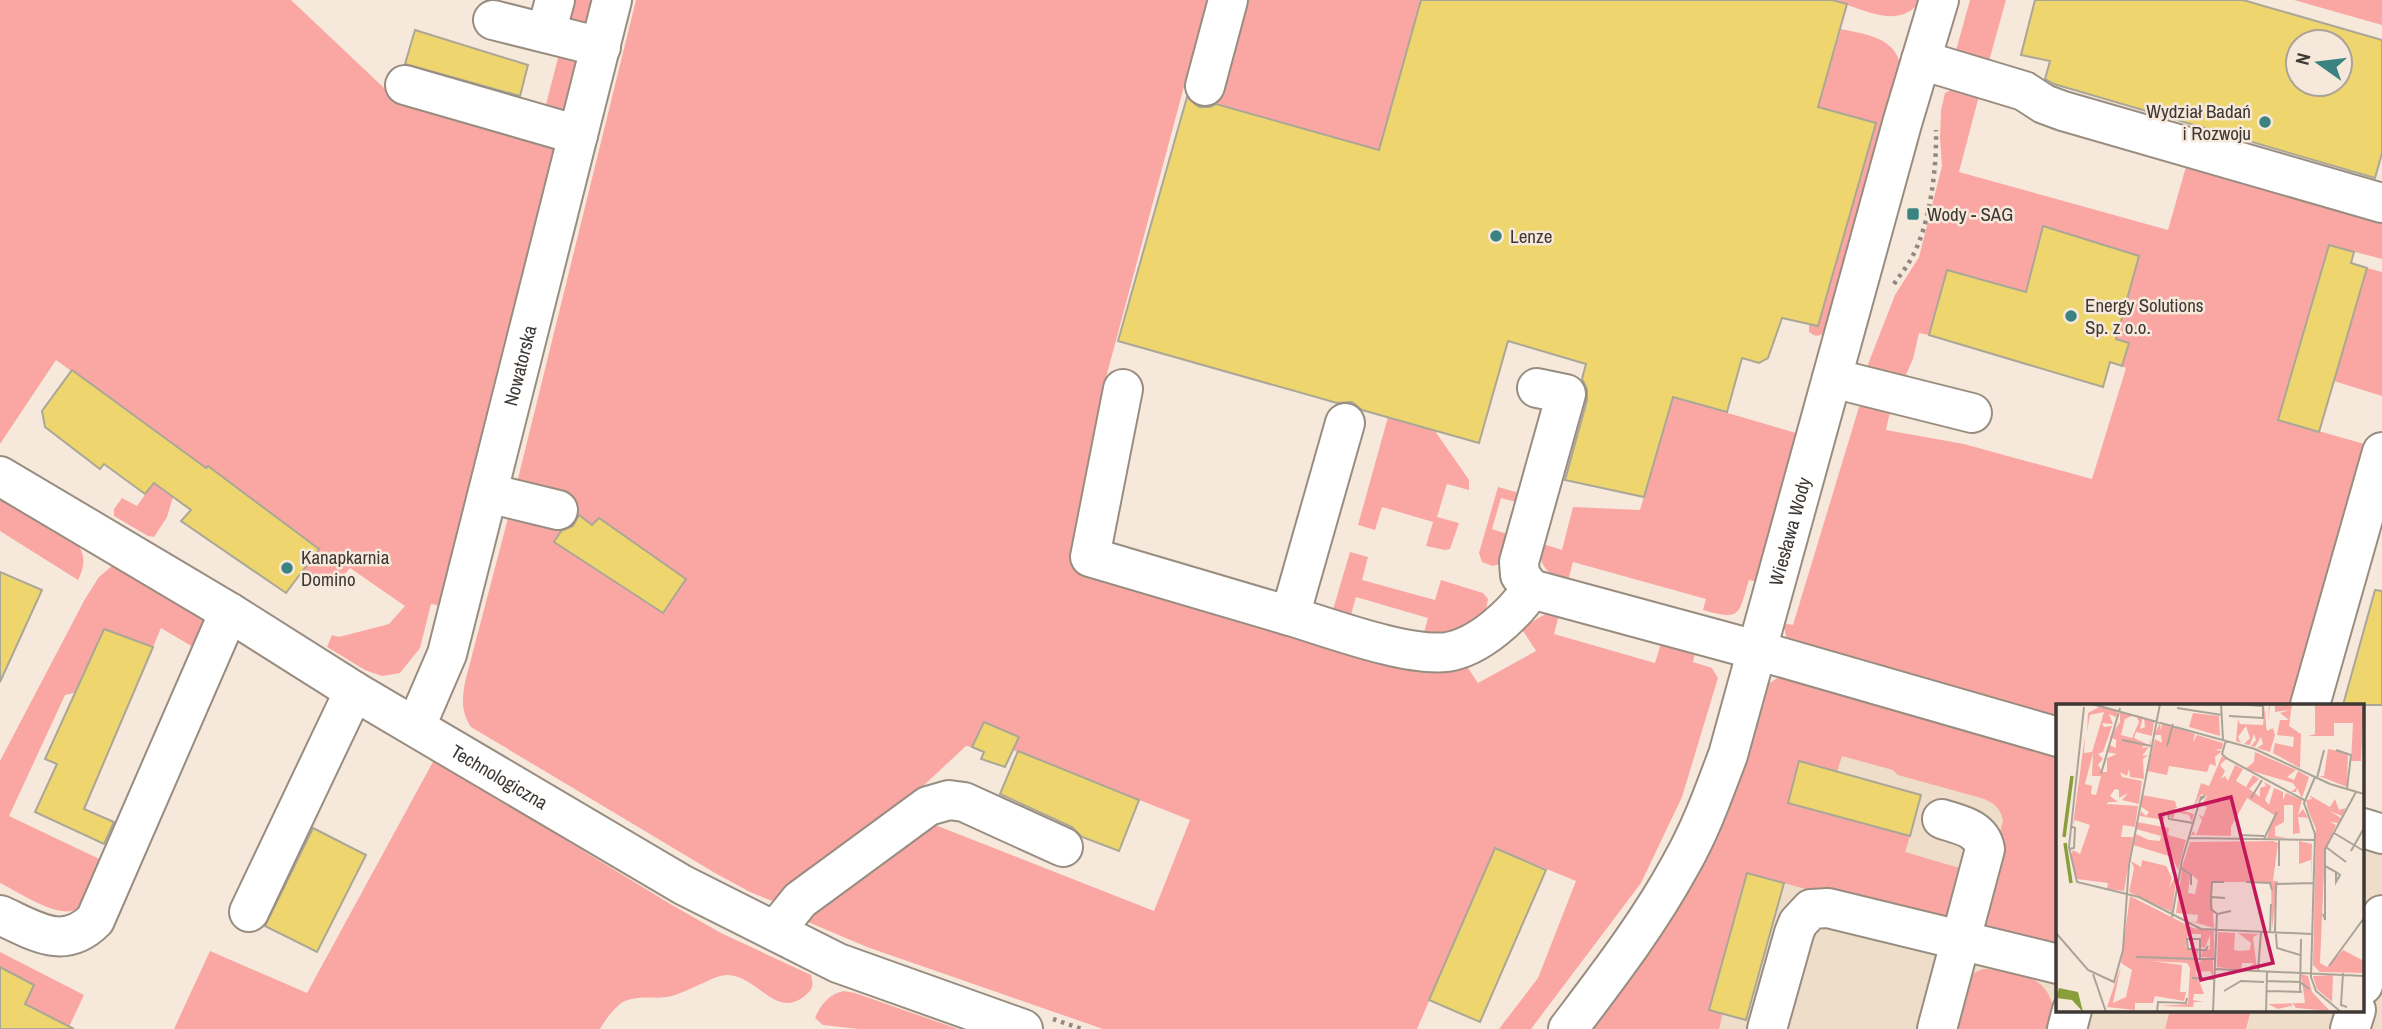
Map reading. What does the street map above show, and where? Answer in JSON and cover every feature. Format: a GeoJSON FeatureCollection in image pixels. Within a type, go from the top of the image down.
{"type":"FeatureCollection","features":[{"type":"Feature","properties":{"kind":"street","name":"Nowatorska"},"geometry":{"type":"LineString","coordinates":[[415,726],[447,654],[612,0]]}},
{"type":"Feature","properties":{"kind":"street"},"geometry":{"type":"LineString","coordinates":[[1205,86],[1228,0]]}},
{"type":"Feature","properties":{"kind":"street","name":"Wiesława Wody"},"geometry":{"type":"LineString","coordinates":[[1568,1029],[1636,938],[1682,863],[1707,812],[1728,755],[1939,0]]}},
{"type":"Feature","properties":{"kind":"street"},"geometry":{"type":"LineString","coordinates":[[493,20],[551,17],[601,47]]}},
{"type":"Feature","properties":{"kind":"street"},"geometry":{"type":"LineString","coordinates":[[1921,60],[2024,91],[2044,104],[2063,111],[2382,203]]}},
{"type":"Feature","properties":{"kind":"street"},"geometry":{"type":"LineString","coordinates":[[405,85],[578,135]]}},
{"type":"Feature","properties":{"kind":"street"},"geometry":{"type":"LineString","coordinates":[[1832,378],[1972,413]]}},
{"type":"Feature","properties":{"kind":"street"},"geometry":{"type":"LineString","coordinates":[[1538,388],[1566,394],[1519,562],[1520,575],[1531,589],[1756,650],[2056,736]]}},
{"type":"Feature","properties":{"kind":"street"},"geometry":{"type":"LineString","coordinates":[[1123,389],[1090,557],[1419,652],[1449,651],[1488,633],[1506,620],[1531,589]]}},
{"type":"Feature","properties":{"kind":"street"},"geometry":{"type":"LineString","coordinates":[[1290,616],[1345,423]]}},
{"type":"Feature","properties":{"kind":"street"},"geometry":{"type":"LineString","coordinates":[[2310,704],[2382,452]]}},
{"type":"Feature","properties":{"kind":"street","name":"Technologiczna"},"geometry":{"type":"LineString","coordinates":[[0,475],[355,691],[683,885],[838,963],[1023,1029]]}},
{"type":"Feature","properties":{"kind":"street"},"geometry":{"type":"LineString","coordinates":[[488,493],[558,510]]}},
{"type":"Feature","properties":{"kind":"street"},"geometry":{"type":"LineString","coordinates":[[0,915],[56,937],[72,936],[84,931],[95,920],[229,612]]}},
{"type":"Feature","properties":{"kind":"street"},"geometry":{"type":"LineString","coordinates":[[249,912],[355,691]]}},
{"type":"Feature","properties":{"kind":"street"},"geometry":{"type":"LineString","coordinates":[[775,931],[800,900],[928,806],[949,800],[964,802],[1063,847]]}},
{"type":"Feature","properties":{"kind":"street"},"geometry":{"type":"LineString","coordinates":[[1937,1029],[1985,849],[1983,841],[1970,829],[1942,819]]}},
{"type":"Feature","properties":{"kind":"street"},"geometry":{"type":"LineString","coordinates":[[2364,828],[2382,834]]}},
{"type":"Feature","properties":{"kind":"street"},"geometry":{"type":"LineString","coordinates":[[1767,1029],[1794,933],[1798,923],[1811,909],[1828,908],[2056,964]]}},
{"type":"Feature","properties":{"kind":"street"},"geometry":{"type":"LineString","coordinates":[[2364,981],[2382,915]]}},
{"type":"Feature","properties":{"kind":"street"},"geometry":{"type":"LineString","coordinates":[[2067,1029],[2072,1012]]}},
{"type":"Feature","properties":{"kind":"street"},"geometry":{"type":"LineString","coordinates":[[2350,1029],[2355,1012]]}},
{"type":"Feature","properties":{"kind":"shaded area"},"geometry":{"type":"Polygon","coordinates":[[[0,0],[291,0],[401,104],[536,143],[573,0],[593,0],[443,606],[431,604],[420,648],[400,673],[382,676],[365,670],[327,647],[332,635],[339,637],[389,624],[405,606],[350,568],[336,584],[329,588],[320,586],[302,572],[319,548],[208,466],[173,497],[167,517],[154,537],[114,516],[114,509],[122,498],[137,506],[178,448],[56,360],[0,444],[0,0]]]}},
{"type":"Feature","properties":{"kind":"shaded area"},"geometry":{"type":"Polygon","coordinates":[[[636,0],[1214,0],[1207,24],[1201,23],[1100,400],[1106,414],[1077,566],[1464,662],[1478,683],[1536,651],[1521,628],[1551,611],[1560,611],[1554,634],[1655,663],[1662,640],[1696,649],[1693,662],[1712,668],[1718,678],[1682,797],[1641,883],[1531,1029],[1499,1029],[1538,978],[1576,881],[1495,848],[1417,1029],[1103,1029],[867,947],[808,922],[803,917],[930,823],[1154,911],[1190,820],[1013,750],[1019,737],[984,722],[972,747],[966,746],[893,814],[777,903],[715,873],[471,727],[463,705],[465,682],[636,0]]]}},
{"type":"Feature","properties":{"kind":"shaded area"},"geometry":{"type":"Polygon","coordinates":[[[1241,0],[1421,0],[1379,150],[1213,103],[1241,0]]]}},
{"type":"Feature","properties":{"kind":"shaded area"},"geometry":{"type":"Polygon","coordinates":[[[1832,0],[1921,0],[1912,10],[1891,16],[1868,12],[1832,0]]]}},
{"type":"Feature","properties":{"kind":"shaded area"},"geometry":{"type":"Polygon","coordinates":[[[1970,0],[2006,0],[1989,61],[1955,54],[1970,0]]]}},
{"type":"Feature","properties":{"kind":"shaded area"},"geometry":{"type":"Polygon","coordinates":[[[2294,0],[2382,0],[2382,25],[2294,0]]]}},
{"type":"Feature","properties":{"kind":"shaded area"},"geometry":{"type":"Polygon","coordinates":[[[1841,29],[1869,35],[1886,43],[1898,57],[1901,67],[1826,331],[1815,335],[1809,332],[1809,324],[1818,326],[1875,123],[1818,107],[1841,29]]]}},
{"type":"Feature","properties":{"kind":"shaded area"},"geometry":{"type":"Polygon","coordinates":[[[1951,90],[1979,96],[1959,172],[2168,230],[2187,163],[2382,218],[2382,259],[2329,245],[2279,420],[2372,446],[2301,704],[2056,704],[2056,722],[1787,640],[1783,623],[1793,625],[1859,407],[1863,405],[1890,412],[1886,430],[1964,444],[2092,479],[2126,368],[2122,366],[2129,343],[2116,339],[2139,256],[2044,226],[2026,292],[1947,270],[1929,335],[1919,333],[1913,359],[1905,377],[1865,372],[1895,295],[1919,257],[1942,166],[1941,110],[1945,93],[1951,90]]]}},
{"type":"Feature","properties":{"kind":"shaded area"},"geometry":{"type":"Polygon","coordinates":[[[2367,268],[2382,272],[2382,396],[2334,381],[2367,268]]]}},
{"type":"Feature","properties":{"kind":"shaded area"},"geometry":{"type":"Polygon","coordinates":[[[1673,397],[1796,433],[1797,438],[1758,582],[1749,580],[1740,608],[1732,615],[1703,610],[1706,599],[1573,562],[1567,584],[1550,573],[1540,557],[1540,543],[1562,550],[1573,507],[1640,510],[1673,397]]]}},
{"type":"Feature","properties":{"kind":"shaded area"},"geometry":{"type":"Polygon","coordinates":[[[1388,417],[1435,431],[1469,480],[1469,490],[1447,484],[1437,517],[1459,523],[1450,549],[1426,546],[1433,522],[1382,507],[1375,530],[1358,525],[1388,417]]]}},
{"type":"Feature","properties":{"kind":"shaded area"},"geometry":{"type":"Polygon","coordinates":[[[1498,487],[1523,494],[1520,503],[1501,498],[1492,529],[1513,536],[1500,564],[1493,566],[1482,562],[1479,553],[1498,487]]]}},
{"type":"Feature","properties":{"kind":"shaded area"},"geometry":{"type":"Polygon","coordinates":[[[0,498],[79,546],[83,563],[78,580],[0,531],[0,498]]]}},
{"type":"Feature","properties":{"kind":"shaded area"},"geometry":{"type":"Polygon","coordinates":[[[1350,552],[1368,557],[1362,580],[1435,600],[1441,580],[1483,593],[1488,599],[1485,616],[1448,641],[1422,640],[1428,618],[1356,597],[1350,618],[1332,613],[1350,552]]]}},
{"type":"Feature","properties":{"kind":"shaded area"},"geometry":{"type":"Polygon","coordinates":[[[112,566],[210,624],[198,650],[161,628],[153,647],[104,630],[74,693],[65,695],[9,816],[112,865],[82,906],[74,911],[64,911],[41,905],[0,883],[0,761],[85,599],[99,577],[112,566]]]}},
{"type":"Feature","properties":{"kind":"shaded area"},"geometry":{"type":"Polygon","coordinates":[[[1782,675],[2056,748],[2056,948],[1986,932],[1979,909],[2003,821],[1993,804],[1981,798],[1898,775],[1893,770],[1842,756],[1837,772],[1799,761],[1788,803],[1910,836],[1905,852],[1963,869],[1962,912],[1932,923],[1747,873],[1709,1009],[1723,1013],[1719,1029],[1592,1029],[1647,955],[1710,849],[1735,790],[1768,684],[1782,675]]]}},
{"type":"Feature","properties":{"kind":"shaded area"},"geometry":{"type":"Polygon","coordinates":[[[1774,719],[2056,753],[2056,1012],[2364,1012],[2364,841],[2382,846],[2382,1029],[1701,1029],[1774,719]]]}},
{"type":"Feature","properties":{"kind":"shaded area"},"geometry":{"type":"Polygon","coordinates":[[[434,760],[721,933],[811,975],[811,990],[796,1001],[786,1003],[776,1000],[738,977],[721,976],[674,995],[625,1001],[614,1010],[600,1029],[174,1029],[210,951],[307,993],[434,760]]]}},
{"type":"Feature","properties":{"kind":"shaded area"},"geometry":{"type":"Polygon","coordinates":[[[0,952],[84,995],[68,1029],[0,1029],[0,952]]]}},
{"type":"Feature","properties":{"kind":"shaded area"},"geometry":{"type":"Polygon","coordinates":[[[1983,969],[2013,972],[2036,981],[2051,999],[2054,1029],[1948,1029],[1969,975],[1983,969]]]}},
{"type":"Feature","properties":{"kind":"shaded area"},"geometry":{"type":"Polygon","coordinates":[[[844,991],[958,1029],[859,1029],[823,1025],[815,1018],[820,1009],[830,997],[844,991]]]}},
{"type":"Feature","properties":{"kind":"shaded area"},"geometry":{"type":"Polygon","coordinates":[[[2169,1012],[2250,1012],[2246,1029],[2165,1029],[2169,1012]]]}},
{"type":"Feature","properties":{"kind":"building","name":"Lenze"},"geometry":{"type":"Polygon","coordinates":[[[1421,0],[1832,0],[1847,4],[1818,107],[1876,123],[1818,326],[1782,318],[1768,358],[1759,363],[1742,358],[1727,412],[1673,397],[1644,497],[1565,480],[1587,400],[1587,389],[1582,379],[1586,364],[1508,341],[1479,443],[1362,410],[1352,402],[1337,403],[1118,341],[1187,97],[1199,107],[1216,104],[1379,150],[1421,0]]]}},
{"type":"Feature","properties":{"kind":"building","name":"Wydział Badań i Rozwoju"},"geometry":{"type":"Polygon","coordinates":[[[2035,0],[2243,0],[2340,28],[2284,28],[2284,98],[2354,98],[2354,32],[2382,40],[2382,153],[2375,178],[2054,84],[2045,79],[2050,61],[2021,55],[2035,0]]]}},
{"type":"Feature","properties":{"kind":"building"},"geometry":{"type":"Polygon","coordinates":[[[415,30],[528,65],[520,96],[405,64],[415,30]]]}},
{"type":"Feature","properties":{"kind":"building","name":"Energy Solutions Sp. z o.o."},"geometry":{"type":"Polygon","coordinates":[[[2043,226],[2139,256],[2116,339],[2129,343],[2122,366],[2110,362],[2103,387],[1929,335],[1947,270],[2026,292],[2043,226]]]}},
{"type":"Feature","properties":{"kind":"building"},"geometry":{"type":"Polygon","coordinates":[[[2329,245],[2354,252],[2351,263],[2367,268],[2319,432],[2278,420],[2329,245]]]}},
{"type":"Feature","properties":{"kind":"building"},"geometry":{"type":"Polygon","coordinates":[[[72,370],[319,549],[286,593],[181,521],[191,510],[154,483],[145,494],[104,464],[100,469],[45,427],[42,411],[72,370]]]}},
{"type":"Feature","properties":{"kind":"building"},"geometry":{"type":"Polygon","coordinates":[[[579,515],[592,525],[599,518],[686,579],[663,613],[554,542],[561,531],[573,526],[579,515]]]}},
{"type":"Feature","properties":{"kind":"building"},"geometry":{"type":"Polygon","coordinates":[[[0,572],[42,590],[0,682],[0,572]]]}},
{"type":"Feature","properties":{"kind":"building"},"geometry":{"type":"Polygon","coordinates":[[[2375,590],[2382,591],[2382,705],[2343,704],[2375,590]]]}},
{"type":"Feature","properties":{"kind":"building"},"geometry":{"type":"Polygon","coordinates":[[[104,629],[153,647],[84,809],[114,822],[104,844],[35,812],[57,764],[45,759],[104,629]]]}},
{"type":"Feature","properties":{"kind":"building"},"geometry":{"type":"Polygon","coordinates":[[[984,722],[1019,737],[1005,767],[981,759],[984,752],[972,747],[984,722]]]}},
{"type":"Feature","properties":{"kind":"building"},"geometry":{"type":"Polygon","coordinates":[[[1018,751],[1139,800],[1119,851],[1082,837],[1072,827],[1000,794],[1018,751]]]}},
{"type":"Feature","properties":{"kind":"building"},"geometry":{"type":"Polygon","coordinates":[[[1799,761],[1921,795],[1910,836],[1788,803],[1799,761]]]}},
{"type":"Feature","properties":{"kind":"building"},"geometry":{"type":"Polygon","coordinates":[[[313,828],[366,855],[317,952],[265,926],[313,828]]]}},
{"type":"Feature","properties":{"kind":"building"},"geometry":{"type":"Polygon","coordinates":[[[1495,848],[1546,870],[1480,1022],[1429,1000],[1495,848]]]}},
{"type":"Feature","properties":{"kind":"building"},"geometry":{"type":"Polygon","coordinates":[[[1747,873],[1784,883],[1746,1020],[1709,1010],[1747,873]]]}},
{"type":"Feature","properties":{"kind":"building"},"geometry":{"type":"Polygon","coordinates":[[[0,967],[34,985],[25,1004],[74,1029],[0,1029],[0,967]]]}},
{"type":"Feature","properties":{"kind":"place","name":"Wydział Badań i Rozwoju"},"geometry":{"type":"Point","coordinates":[2265,122]}},
{"type":"Feature","properties":{"kind":"place","name":"Wody - SAG"},"geometry":{"type":"Point","coordinates":[1913,214]}},
{"type":"Feature","properties":{"kind":"place","name":"Lenze"},"geometry":{"type":"Point","coordinates":[1496,236]}},
{"type":"Feature","properties":{"kind":"place","name":"Energy Solutions Sp. z o.o."},"geometry":{"type":"Point","coordinates":[2071,316]}},
{"type":"Feature","properties":{"kind":"place","name":"Kanapkarnia Domino"},"geometry":{"type":"Point","coordinates":[287,568]}}]}
